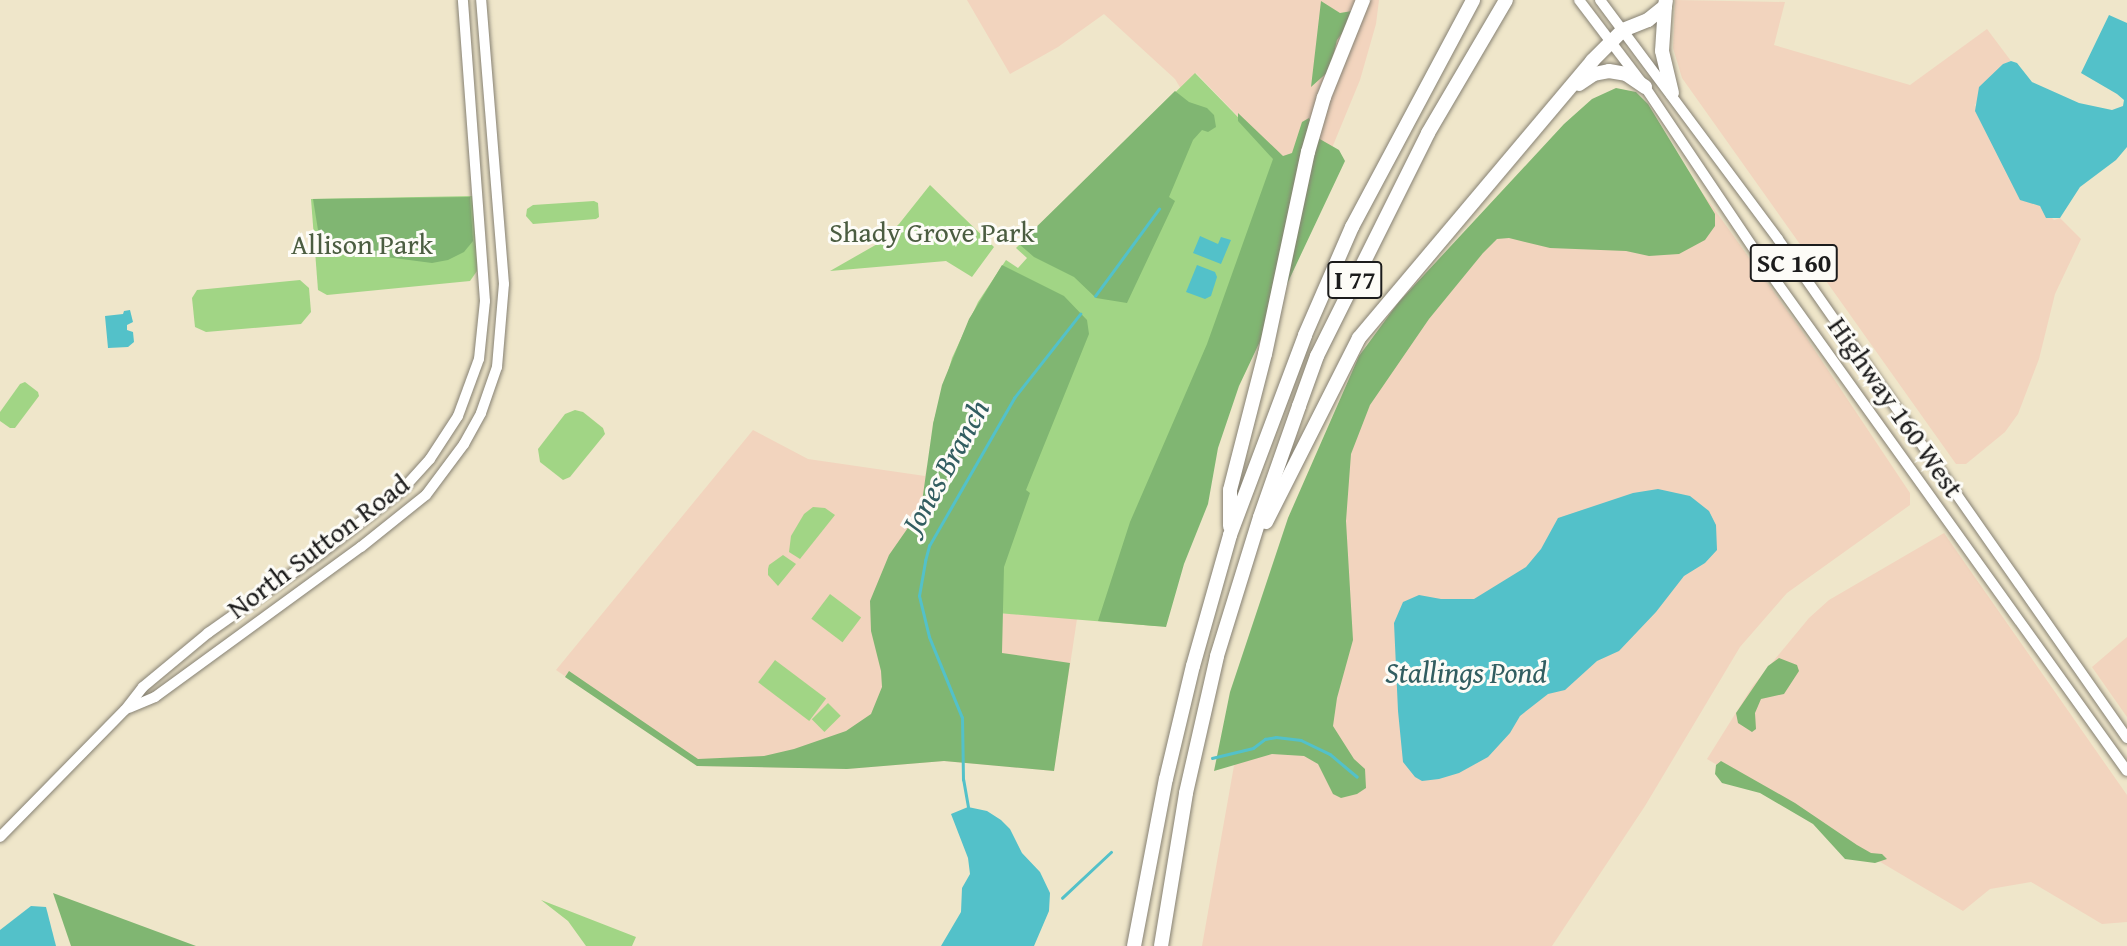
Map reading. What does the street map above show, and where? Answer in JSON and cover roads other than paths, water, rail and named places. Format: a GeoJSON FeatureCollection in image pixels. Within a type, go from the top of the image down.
{"type":"FeatureCollection","features":[{"type":"Feature","properties":{"kind":"highway"},"geometry":{"type":"LineString","coordinates":[[1230,535],[1230,490],[1265,354],[1308,152],[1324,97],[1363,0]]}},
{"type":"Feature","properties":{"kind":"highway","name":"I 77"},"geometry":{"type":"LineString","coordinates":[[1134,946],[1172,754],[1230,535],[1305,335],[1352,228],[1473,0]]}},
{"type":"Feature","properties":{"kind":"highway","name":"I 77"},"geometry":{"type":"LineString","coordinates":[[1161,946],[1186,793],[1217,656],[1245,563],[1318,356],[1428,133],[1506,0]]}},
{"type":"Feature","properties":{"kind":"highway"},"geometry":{"type":"LineString","coordinates":[[1245,563],[1359,338],[1610,42],[1622,30],[1648,20],[1665,3]]}},
{"type":"Feature","properties":{"kind":"highway"},"geometry":{"type":"LineString","coordinates":[[1665,3],[1662,51],[1672,93]]}},
{"type":"Feature","properties":{"kind":"highway"},"geometry":{"type":"LineString","coordinates":[[1567,93],[1594,74],[1608,71],[1626,74],[1645,87]]}},
{"type":"Feature","properties":{"kind":"main road","name":"North Sutton Road"},"geometry":{"type":"LineString","coordinates":[[0,837],[125,710],[143,687],[208,633],[320,554],[402,490],[430,459],[458,416],[479,359],[485,301],[463,0]]}},
{"type":"Feature","properties":{"kind":"main road","name":"North Sutton Road"},"geometry":{"type":"LineString","coordinates":[[125,710],[155,696],[360,547],[426,495],[464,444],[481,413],[497,367],[505,284],[481,0]]}},
{"type":"Feature","properties":{"kind":"main road","name":"Highway 160 West"},"geometry":{"type":"LineString","coordinates":[[1579,0],[1645,87],[1768,270],[2127,771]]}},
{"type":"Feature","properties":{"kind":"main road","name":"Highway 160 West"},"geometry":{"type":"LineString","coordinates":[[1600,0],[1672,93],[2127,738]]}},
{"type":"Feature","properties":{"kind":"water"},"geometry":{"type":"Polygon","coordinates":[[[2109,15],[2127,23],[2127,147],[2116,160],[2080,187],[2060,218],[2046,218],[2040,206],[2020,200],[1975,111],[1979,87],[2003,64],[2011,61],[2017,63],[2032,82],[2079,103],[2112,110],[2123,106],[2124,100],[2117,94],[2081,73],[2109,15]]]}},
{"type":"Feature","properties":{"kind":"water"},"geometry":{"type":"Polygon","coordinates":[[[1200,236],[1218,244],[1221,237],[1231,240],[1221,264],[1193,253],[1200,236]]]}},
{"type":"Feature","properties":{"kind":"water"},"geometry":{"type":"Polygon","coordinates":[[[1197,265],[1215,272],[1217,277],[1211,296],[1205,299],[1186,292],[1197,265]]]}},
{"type":"Feature","properties":{"kind":"water"},"geometry":{"type":"Polygon","coordinates":[[[130,310],[133,322],[127,325],[127,330],[133,332],[134,342],[128,347],[108,348],[105,316],[123,314],[124,311],[130,310]]]}},
{"type":"Feature","properties":{"kind":"water","name":"Stallings Pond"},"geometry":{"type":"Polygon","coordinates":[[[1658,489],[1690,496],[1709,511],[1716,525],[1717,550],[1705,563],[1684,576],[1656,612],[1619,651],[1597,661],[1565,690],[1548,694],[1520,716],[1510,733],[1488,757],[1459,773],[1439,779],[1422,781],[1415,777],[1403,762],[1398,711],[1394,623],[1403,602],[1419,595],[1441,599],[1474,599],[1526,567],[1541,549],[1558,518],[1633,493],[1658,489]]]}},
{"type":"Feature","properties":{"kind":"water"},"geometry":{"type":"Polygon","coordinates":[[[968,807],[987,811],[1010,829],[1022,853],[1040,872],[1050,893],[1049,911],[1034,946],[941,946],[961,912],[962,888],[970,874],[968,858],[951,814],[968,807]]]}},
{"type":"Feature","properties":{"kind":"water"},"geometry":{"type":"Polygon","coordinates":[[[31,906],[46,907],[56,946],[0,946],[0,930],[31,906]]]}},
{"type":"Feature","properties":{"kind":"waterway","name":"Jones Branch"},"geometry":{"type":"LineString","coordinates":[[1095,296],[1159,209]]}},
{"type":"Feature","properties":{"kind":"waterway","name":"Jones Branch"},"geometry":{"type":"LineString","coordinates":[[968,807],[963,780],[962,718],[929,637],[919,596],[925,561],[929,546],[1014,398],[1080,314]]}},
{"type":"Feature","properties":{"kind":"waterway"},"geometry":{"type":"LineString","coordinates":[[1212,758],[1253,748],[1265,739],[1276,737],[1301,740],[1330,754],[1357,777]]}},
{"type":"Feature","properties":{"kind":"waterway"},"geometry":{"type":"LineString","coordinates":[[1062,898],[1111,852]]}},
{"type":"Feature","properties":{"kind":"park label","name":"Shady Grove Park"},"geometry":{"type":"Point","coordinates":[932,232]}},
{"type":"Feature","properties":{"kind":"park label","name":"Allison Park"},"geometry":{"type":"Point","coordinates":[362,244]}}]}
